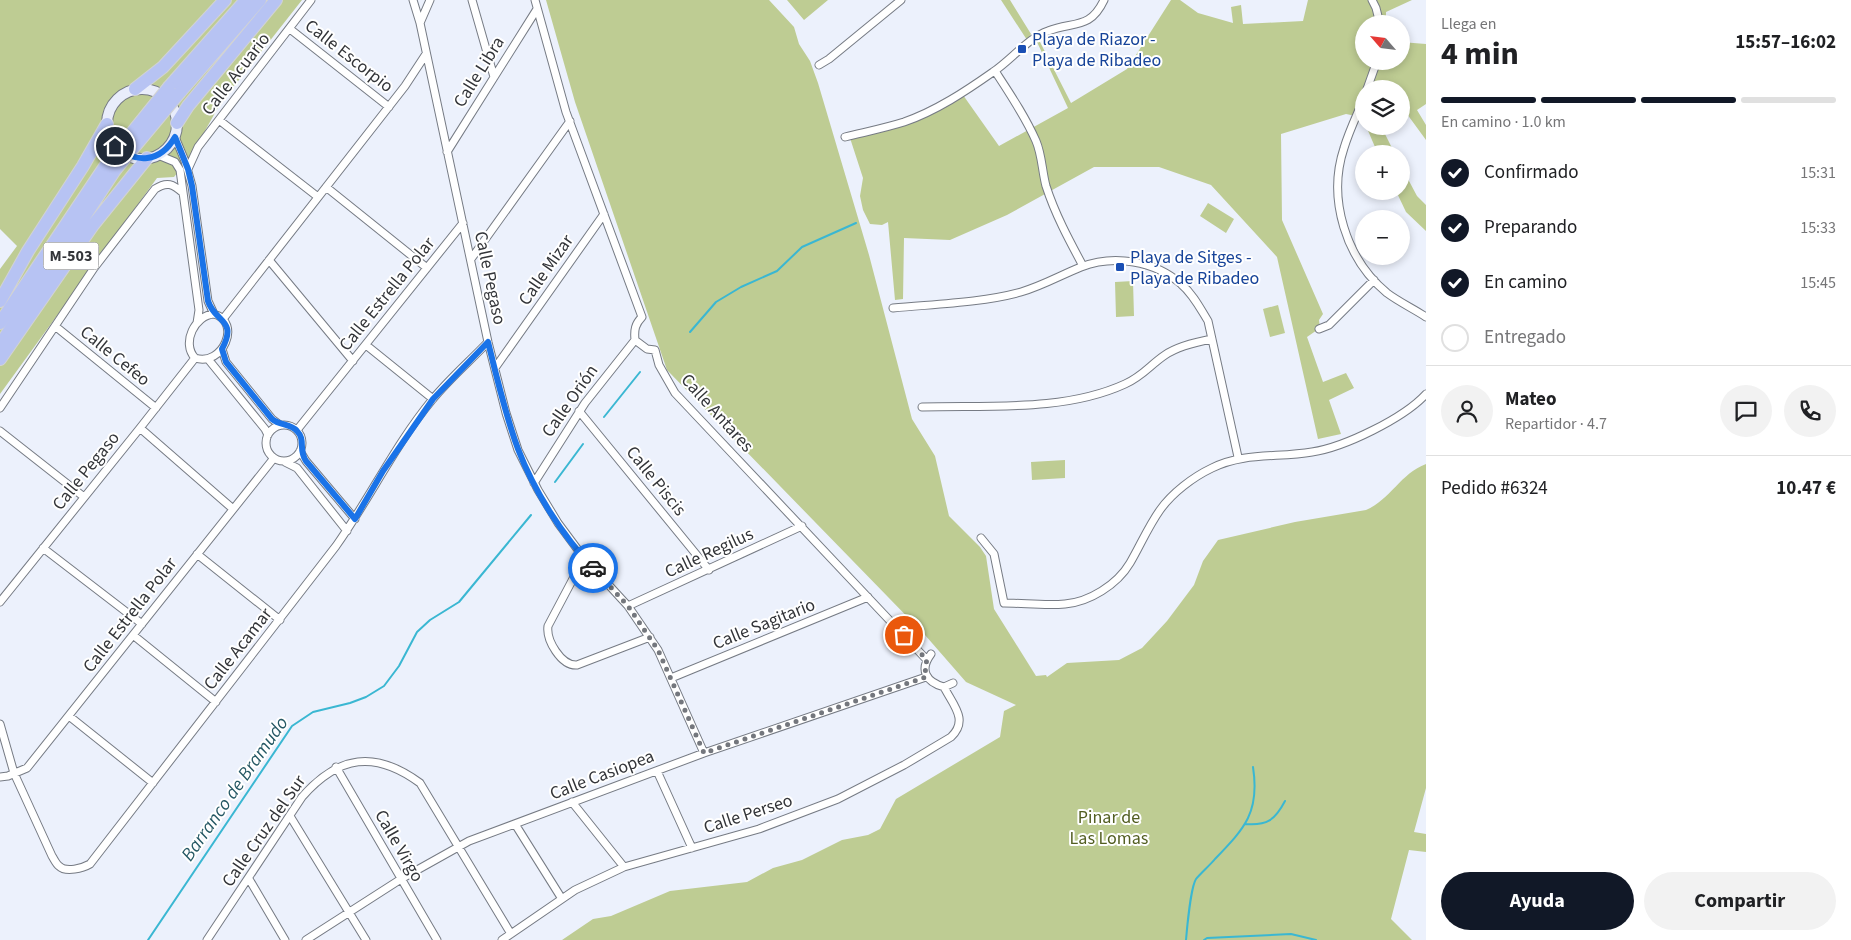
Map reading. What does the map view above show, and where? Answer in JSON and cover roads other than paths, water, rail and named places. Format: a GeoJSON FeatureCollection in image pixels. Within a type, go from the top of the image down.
{"type":"FeatureCollection","features":[{"type":"Feature","properties":{"kind":"highway"},"geometry":{"type":"LineString","coordinates":[[135,89],[162,67],[225,0]]}},
{"type":"Feature","properties":{"kind":"highway","name":"M-503"},"geometry":{"type":"LineString","coordinates":[[0,323],[110,168],[246,0]]}},
{"type":"Feature","properties":{"kind":"highway","name":"M-503"},"geometry":{"type":"LineString","coordinates":[[175,90],[260,0]]}},
{"type":"Feature","properties":{"kind":"highway"},"geometry":{"type":"LineString","coordinates":[[177,122],[188,106],[276,0]]}},
{"type":"Feature","properties":{"kind":"highway","name":"M-503"},"geometry":{"type":"LineString","coordinates":[[0,301],[28,251],[88,158],[107,124]]}},
{"type":"Feature","properties":{"kind":"highway","name":"M-503"},"geometry":{"type":"LineString","coordinates":[[0,359],[93,225],[152,157]]}},
{"type":"Feature","properties":{"kind":"highway","name":"M-503"},"geometry":{"type":"LineString","coordinates":[[0,345],[110,168]]}},
{"type":"Feature","properties":{"kind":"street","name":"Calle Acuario"},"geometry":{"type":"LineString","coordinates":[[188,169],[198,147],[311,0]]}},
{"type":"Feature","properties":{"kind":"street","name":"Calle Pegaso"},"geometry":{"type":"LineString","coordinates":[[413,0],[420,23],[488,342],[515,441],[534,483],[558,523],[584,558],[628,606],[650,637],[671,678],[704,753]]}},
{"type":"Feature","properties":{"kind":"street"},"geometry":{"type":"LineString","coordinates":[[420,23],[430,0]]}},
{"type":"Feature","properties":{"kind":"street"},"geometry":{"type":"LineString","coordinates":[[472,0],[494,77]]}},
{"type":"Feature","properties":{"kind":"street"},"geometry":{"type":"LineString","coordinates":[[535,0],[570,121],[642,317],[636,323],[635,340]]}},
{"type":"Feature","properties":{"kind":"street"},"geometry":{"type":"LineString","coordinates":[[819,64],[830,59],[901,0]]}},
{"type":"Feature","properties":{"kind":"street"},"geometry":{"type":"LineString","coordinates":[[845,137],[904,122],[930,111],[995,71],[1025,46],[1047,31],[1076,25],[1096,15],[1104,0]]}},
{"type":"Feature","properties":{"kind":"street"},"geometry":{"type":"LineString","coordinates":[[1372,0],[1378,15]]}},
{"type":"Feature","properties":{"kind":"street","name":"Calle Libra"},"geometry":{"type":"LineString","coordinates":[[447,152],[537,9]]}},
{"type":"Feature","properties":{"kind":"street","name":"Calle Escorpio"},"geometry":{"type":"LineString","coordinates":[[290,29],[389,107]]}},
{"type":"Feature","properties":{"kind":"street"},"geometry":{"type":"LineString","coordinates":[[223,318],[389,107],[426,54]]}},
{"type":"Feature","properties":{"kind":"street"},"geometry":{"type":"LineString","coordinates":[[995,71],[1018,106],[1036,142],[1042,160],[1045,183],[1053,206],[1082,266]]}},
{"type":"Feature","properties":{"kind":"street"},"geometry":{"type":"LineString","coordinates":[[197,323],[206,315],[214,314],[223,318],[228,332],[227,340],[222,349],[208,359],[195,358],[189,349],[188,342],[197,323],[198,310],[178,167],[168,158],[135,158],[124,154],[115,146],[109,136],[107,124],[111,108],[115,101],[124,93],[135,89],[159,92],[172,105],[177,122],[175,137],[188,169],[192,186],[208,301],[214,314]]}},
{"type":"Feature","properties":{"kind":"street"},"geometry":{"type":"LineString","coordinates":[[219,120],[318,197]]}},
{"type":"Feature","properties":{"kind":"street"},"geometry":{"type":"LineString","coordinates":[[1355,120],[1343,149],[1338,195],[1344,228],[1355,255],[1374,280],[1388,294],[1426,317]]}},
{"type":"Feature","properties":{"kind":"street"},"geometry":{"type":"LineString","coordinates":[[470,259],[570,121]]}},
{"type":"Feature","properties":{"kind":"street"},"geometry":{"type":"LineString","coordinates":[[152,157],[165,150],[175,137]]}},
{"type":"Feature","properties":{"kind":"street"},"geometry":{"type":"LineString","coordinates":[[0,408],[94,268],[155,189],[164,183],[171,184],[183,193]]}},
{"type":"Feature","properties":{"kind":"street"},"geometry":{"type":"LineString","coordinates":[[326,187],[427,268]]}},
{"type":"Feature","properties":{"kind":"street","name":"Calle Mizar"},"geometry":{"type":"LineString","coordinates":[[495,368],[604,214]]}},
{"type":"Feature","properties":{"kind":"street","name":"Calle Estrella Polar"},"geometry":{"type":"LineString","coordinates":[[297,430],[463,223]]}},
{"type":"Feature","properties":{"kind":"street"},"geometry":{"type":"LineString","coordinates":[[269,260],[353,361]]}},
{"type":"Feature","properties":{"kind":"street"},"geometry":{"type":"LineString","coordinates":[[893,308],[996,297],[1022,292],[1082,266],[1111,261],[1137,262],[1160,270],[1182,284],[1197,302],[1208,321],[1238,458]]}},
{"type":"Feature","properties":{"kind":"street"},"geometry":{"type":"LineString","coordinates":[[1319,329],[1329,325],[1374,280]]}},
{"type":"Feature","properties":{"kind":"street","name":"Calle Cefeo"},"geometry":{"type":"LineString","coordinates":[[55,326],[156,408]]}},
{"type":"Feature","properties":{"kind":"street"},"geometry":{"type":"LineString","coordinates":[[922,407],[1061,402],[1091,396],[1125,384],[1147,372],[1165,355],[1186,346],[1212,339]]}},
{"type":"Feature","properties":{"kind":"street","name":"Calle Antares"},"geometry":{"type":"LineString","coordinates":[[635,340],[646,349],[655,350],[659,365],[675,393],[868,598],[929,657],[925,666],[926,677]]}},
{"type":"Feature","properties":{"kind":"street","name":"Calle Orión"},"geometry":{"type":"LineString","coordinates":[[534,483],[580,411],[635,340]]}},
{"type":"Feature","properties":{"kind":"street","name":"Calle Acamar"},"geometry":{"type":"LineString","coordinates":[[14,773],[52,856],[59,866],[65,870],[84,868],[90,864],[280,620],[355,519],[383,471],[433,399],[488,342]]}},
{"type":"Feature","properties":{"kind":"street"},"geometry":{"type":"LineString","coordinates":[[366,345],[433,399]]}},
{"type":"Feature","properties":{"kind":"street"},"geometry":{"type":"LineString","coordinates":[[222,349],[226,362],[272,419],[280,426]]}},
{"type":"Feature","properties":{"kind":"street","name":"Calle Pegaso"},"geometry":{"type":"LineString","coordinates":[[0,602],[195,358]]}},
{"type":"Feature","properties":{"kind":"street"},"geometry":{"type":"LineString","coordinates":[[208,359],[266,429],[268,435],[267,450],[274,458],[298,468],[346,531]]}},
{"type":"Feature","properties":{"kind":"street"},"geometry":{"type":"LineString","coordinates":[[981,538],[994,554],[1004,603],[1065,604],[1087,598],[1110,586],[1129,565],[1160,509],[1176,492],[1211,468],[1238,458],[1313,452],[1344,442],[1383,424],[1419,402],[1426,394]]}},
{"type":"Feature","properties":{"kind":"street","name":"Calle Piscis"},"geometry":{"type":"LineString","coordinates":[[580,411],[710,570]]}},
{"type":"Feature","properties":{"kind":"street"},"geometry":{"type":"LineString","coordinates":[[268,435],[274,428],[280,426],[290,426],[297,430],[301,437],[300,451],[296,457],[285,462]]}},
{"type":"Feature","properties":{"kind":"street"},"geometry":{"type":"LineString","coordinates":[[140,428],[233,509]]}},
{"type":"Feature","properties":{"kind":"street"},"geometry":{"type":"LineString","coordinates":[[0,432],[84,497]]}},
{"type":"Feature","properties":{"kind":"street"},"geometry":{"type":"LineString","coordinates":[[300,451],[306,461],[355,519]]}},
{"type":"Feature","properties":{"kind":"street","name":"Calle Estrella Polar"},"geometry":{"type":"LineString","coordinates":[[0,777],[28,768],[274,458]]}},
{"type":"Feature","properties":{"kind":"street","name":"Calle Regilus"},"geometry":{"type":"LineString","coordinates":[[628,606],[710,570],[802,526]]}},
{"type":"Feature","properties":{"kind":"street"},"geometry":{"type":"LineString","coordinates":[[44,548],[142,624]]}},
{"type":"Feature","properties":{"kind":"street"},"geometry":{"type":"LineString","coordinates":[[197,554],[280,620]]}},
{"type":"Feature","properties":{"kind":"street"},"geometry":{"type":"LineString","coordinates":[[584,558],[548,626],[548,638],[565,662],[571,665],[578,665],[650,637]]}},
{"type":"Feature","properties":{"kind":"street","name":"Calle Sagitario"},"geometry":{"type":"LineString","coordinates":[[671,678],[868,598]]}},
{"type":"Feature","properties":{"kind":"street"},"geometry":{"type":"LineString","coordinates":[[133,635],[216,702]]}},
{"type":"Feature","properties":{"kind":"street"},"geometry":{"type":"LineString","coordinates":[[926,677],[931,682],[944,687],[954,683]]}},
{"type":"Feature","properties":{"kind":"street","name":"Calle Casiopea"},"geometry":{"type":"LineString","coordinates":[[306,940],[401,879],[469,841],[704,753],[926,677]]}},
{"type":"Feature","properties":{"kind":"street","name":"Calle Perseo"},"geometry":{"type":"LineString","coordinates":[[502,940],[583,886],[624,867],[759,829],[838,799],[904,765],[951,737],[960,724],[960,717],[944,687]]}},
{"type":"Feature","properties":{"kind":"street"},"geometry":{"type":"LineString","coordinates":[[69,716],[153,783]]}},
{"type":"Feature","properties":{"kind":"street"},"geometry":{"type":"LineString","coordinates":[[0,724],[14,773]]}},
{"type":"Feature","properties":{"kind":"street","name":"Calle Cruz del Sur"},"geometry":{"type":"LineString","coordinates":[[207,940],[302,797],[316,781],[336,767],[348,763],[368,761],[387,764],[406,773],[420,783],[511,934]]}},
{"type":"Feature","properties":{"kind":"street","name":"Calle Virgo"},"geometry":{"type":"LineString","coordinates":[[336,767],[437,940]]}},
{"type":"Feature","properties":{"kind":"street"},"geometry":{"type":"LineString","coordinates":[[656,771],[692,848]]}},
{"type":"Feature","properties":{"kind":"street"},"geometry":{"type":"LineString","coordinates":[[572,802],[624,867]]}},
{"type":"Feature","properties":{"kind":"street"},"geometry":{"type":"LineString","coordinates":[[290,816],[366,940]]}},
{"type":"Feature","properties":{"kind":"street"},"geometry":{"type":"LineString","coordinates":[[515,824],[562,899]]}},
{"type":"Feature","properties":{"kind":"street"},"geometry":{"type":"LineString","coordinates":[[249,879],[284,940]]}},
{"type":"Feature","properties":{"kind":"waterway","name":"Barranco de Bramudo"},"geometry":{"type":"LineString","coordinates":[[690,332],[716,302],[741,287],[777,271],[802,247],[856,223]]}},
{"type":"Feature","properties":{"kind":"waterway","name":"Barranco de Bramudo"},"geometry":{"type":"LineString","coordinates":[[604,417],[640,372]]}},
{"type":"Feature","properties":{"kind":"waterway","name":"Barranco de Bramudo"},"geometry":{"type":"LineString","coordinates":[[555,482],[583,444]]}},
{"type":"Feature","properties":{"kind":"waterway","name":"Barranco de Bramudo"},"geometry":{"type":"LineString","coordinates":[[148,940],[292,726],[313,712],[350,703],[366,697],[384,686],[399,666],[417,632],[430,620],[459,602],[531,515]]}},
{"type":"Feature","properties":{"kind":"waterway"},"geometry":{"type":"LineString","coordinates":[[1186,940],[1194,883],[1235,838],[1252,808],[1255,783],[1253,767]]}},
{"type":"Feature","properties":{"kind":"waterway"},"geometry":{"type":"LineString","coordinates":[[1245,824],[1265,823],[1278,813],[1285,801]]}},
{"type":"Feature","properties":{"kind":"waterway"},"geometry":{"type":"LineString","coordinates":[[1204,940],[1207,938],[1291,934],[1316,940]]}},
{"type":"Feature","properties":{"kind":"place","name":"Playa de Riazor - Playa de Ribadeo"},"geometry":{"type":"Point","coordinates":[1022,49]}},
{"type":"Feature","properties":{"kind":"place","name":"Playa de Sitges - Playa de Ribadeo"},"geometry":{"type":"Point","coordinates":[1120,267]}},
{"type":"Feature","properties":{"kind":"park label","name":"Pinar de Las Lomas"},"geometry":{"type":"Point","coordinates":[1109,828]}}]}
